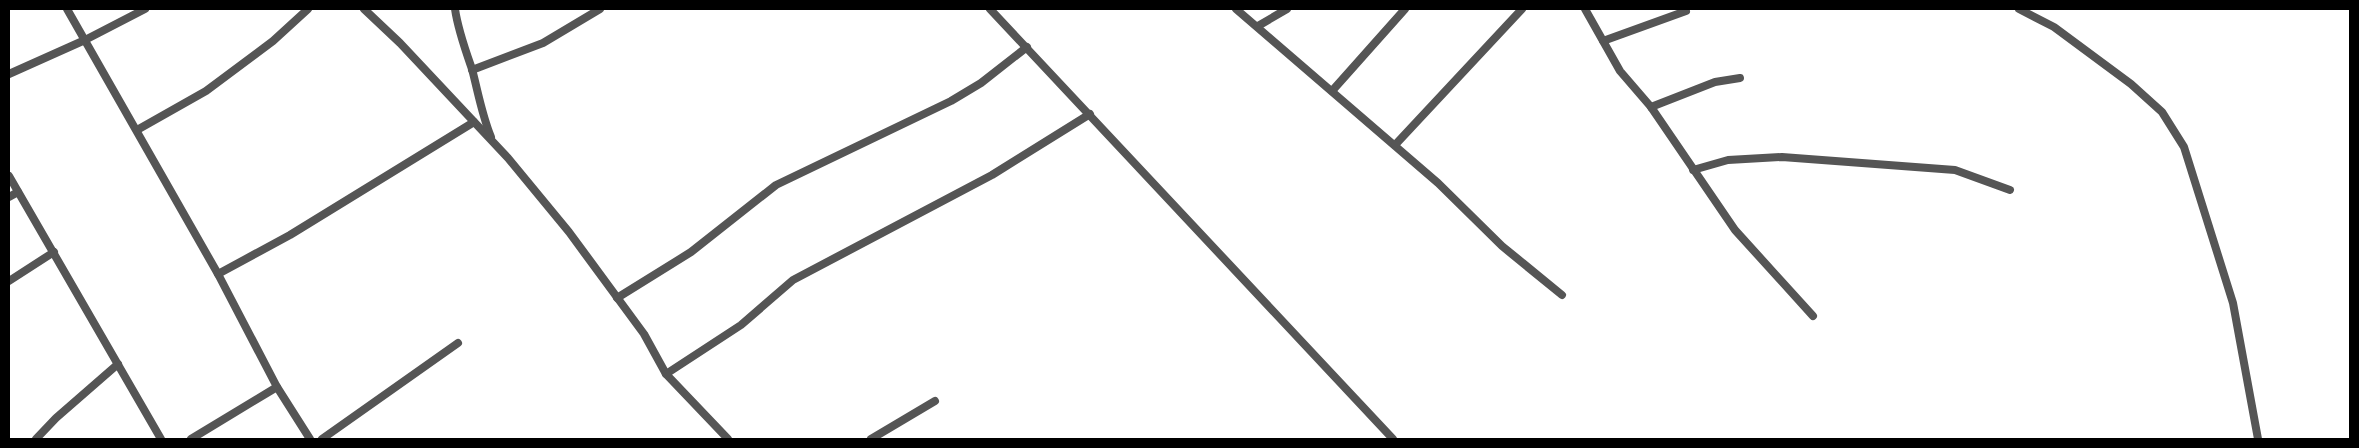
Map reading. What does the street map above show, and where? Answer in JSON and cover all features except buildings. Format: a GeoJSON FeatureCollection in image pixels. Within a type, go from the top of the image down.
{"type":"FeatureCollection","features":[{"type":"Feature","properties":{"kind":"street"},"geometry":{"type":"LineString","coordinates":[[68,9],[218,274],[277,386],[310,439]]}},
{"type":"Feature","properties":{"kind":"street"},"geometry":{"type":"LineString","coordinates":[[9,74],[85,40],[145,9]]}},
{"type":"Feature","properties":{"kind":"street"},"geometry":{"type":"LineString","coordinates":[[137,130],[206,91],[273,40],[308,9]]}},
{"type":"Feature","properties":{"kind":"street"},"geometry":{"type":"LineString","coordinates":[[364,9],[400,43],[493,142],[569,232],[644,334],[666,374],[728,439]]}},
{"type":"Feature","properties":{"kind":"street"},"geometry":{"type":"LineString","coordinates":[[454,9],[472,70],[482,115],[493,142]]}},
{"type":"Feature","properties":{"kind":"street"},"geometry":{"type":"LineString","coordinates":[[472,70],[543,43],[600,9]]}},
{"type":"Feature","properties":{"kind":"street"},"geometry":{"type":"LineString","coordinates":[[990,9],[1393,439]]}},
{"type":"Feature","properties":{"kind":"street"},"geometry":{"type":"LineString","coordinates":[[1236,9],[1438,183],[1502,246],[1562,295]]}},
{"type":"Feature","properties":{"kind":"street"},"geometry":{"type":"LineString","coordinates":[[1258,26],[1287,9]]}},
{"type":"Feature","properties":{"kind":"street"},"geometry":{"type":"LineString","coordinates":[[1332,90],[1405,9]]}},
{"type":"Feature","properties":{"kind":"street"},"geometry":{"type":"LineString","coordinates":[[1394,145],[1522,9]]}},
{"type":"Feature","properties":{"kind":"street"},"geometry":{"type":"LineString","coordinates":[[1585,9],[1620,71],[1651,107],[1735,230],[1813,316]]}},
{"type":"Feature","properties":{"kind":"street"},"geometry":{"type":"LineString","coordinates":[[2019,9],[2054,27],[2131,84],[2162,112],[2184,148],[2233,303],[2258,439]]}},
{"type":"Feature","properties":{"kind":"street"},"geometry":{"type":"LineString","coordinates":[[1603,41],[1686,11]]}},
{"type":"Feature","properties":{"kind":"street"},"geometry":{"type":"LineString","coordinates":[[617,298],[691,252],[776,185],[951,102],[1027,47]]}},
{"type":"Feature","properties":{"kind":"street"},"geometry":{"type":"LineString","coordinates":[[1651,107],[1715,82],[1740,78]]}},
{"type":"Feature","properties":{"kind":"street"},"geometry":{"type":"LineString","coordinates":[[666,374],[741,325],[793,280],[992,175],[1090,114]]}},
{"type":"Feature","properties":{"kind":"street"},"geometry":{"type":"LineString","coordinates":[[218,274],[330,211],[474,122]]}},
{"type":"Feature","properties":{"kind":"street"},"geometry":{"type":"LineString","coordinates":[[1693,170],[1728,160],[1782,157],[1955,170],[2010,190]]}},
{"type":"Feature","properties":{"kind":"street"},"geometry":{"type":"LineString","coordinates":[[9,176],[161,439]]}},
{"type":"Feature","properties":{"kind":"street"},"geometry":{"type":"LineString","coordinates":[[9,197],[18,192]]}},
{"type":"Feature","properties":{"kind":"street"},"geometry":{"type":"LineString","coordinates":[[9,281],[54,252]]}},
{"type":"Feature","properties":{"kind":"street"},"geometry":{"type":"LineString","coordinates":[[322,439],[458,344]]}},
{"type":"Feature","properties":{"kind":"street"},"geometry":{"type":"LineString","coordinates":[[36,439],[56,418],[118,364]]}},
{"type":"Feature","properties":{"kind":"street"},"geometry":{"type":"LineString","coordinates":[[190,439],[277,386]]}},
{"type":"Feature","properties":{"kind":"street"},"geometry":{"type":"LineString","coordinates":[[871,439],[935,401]]}}]}
